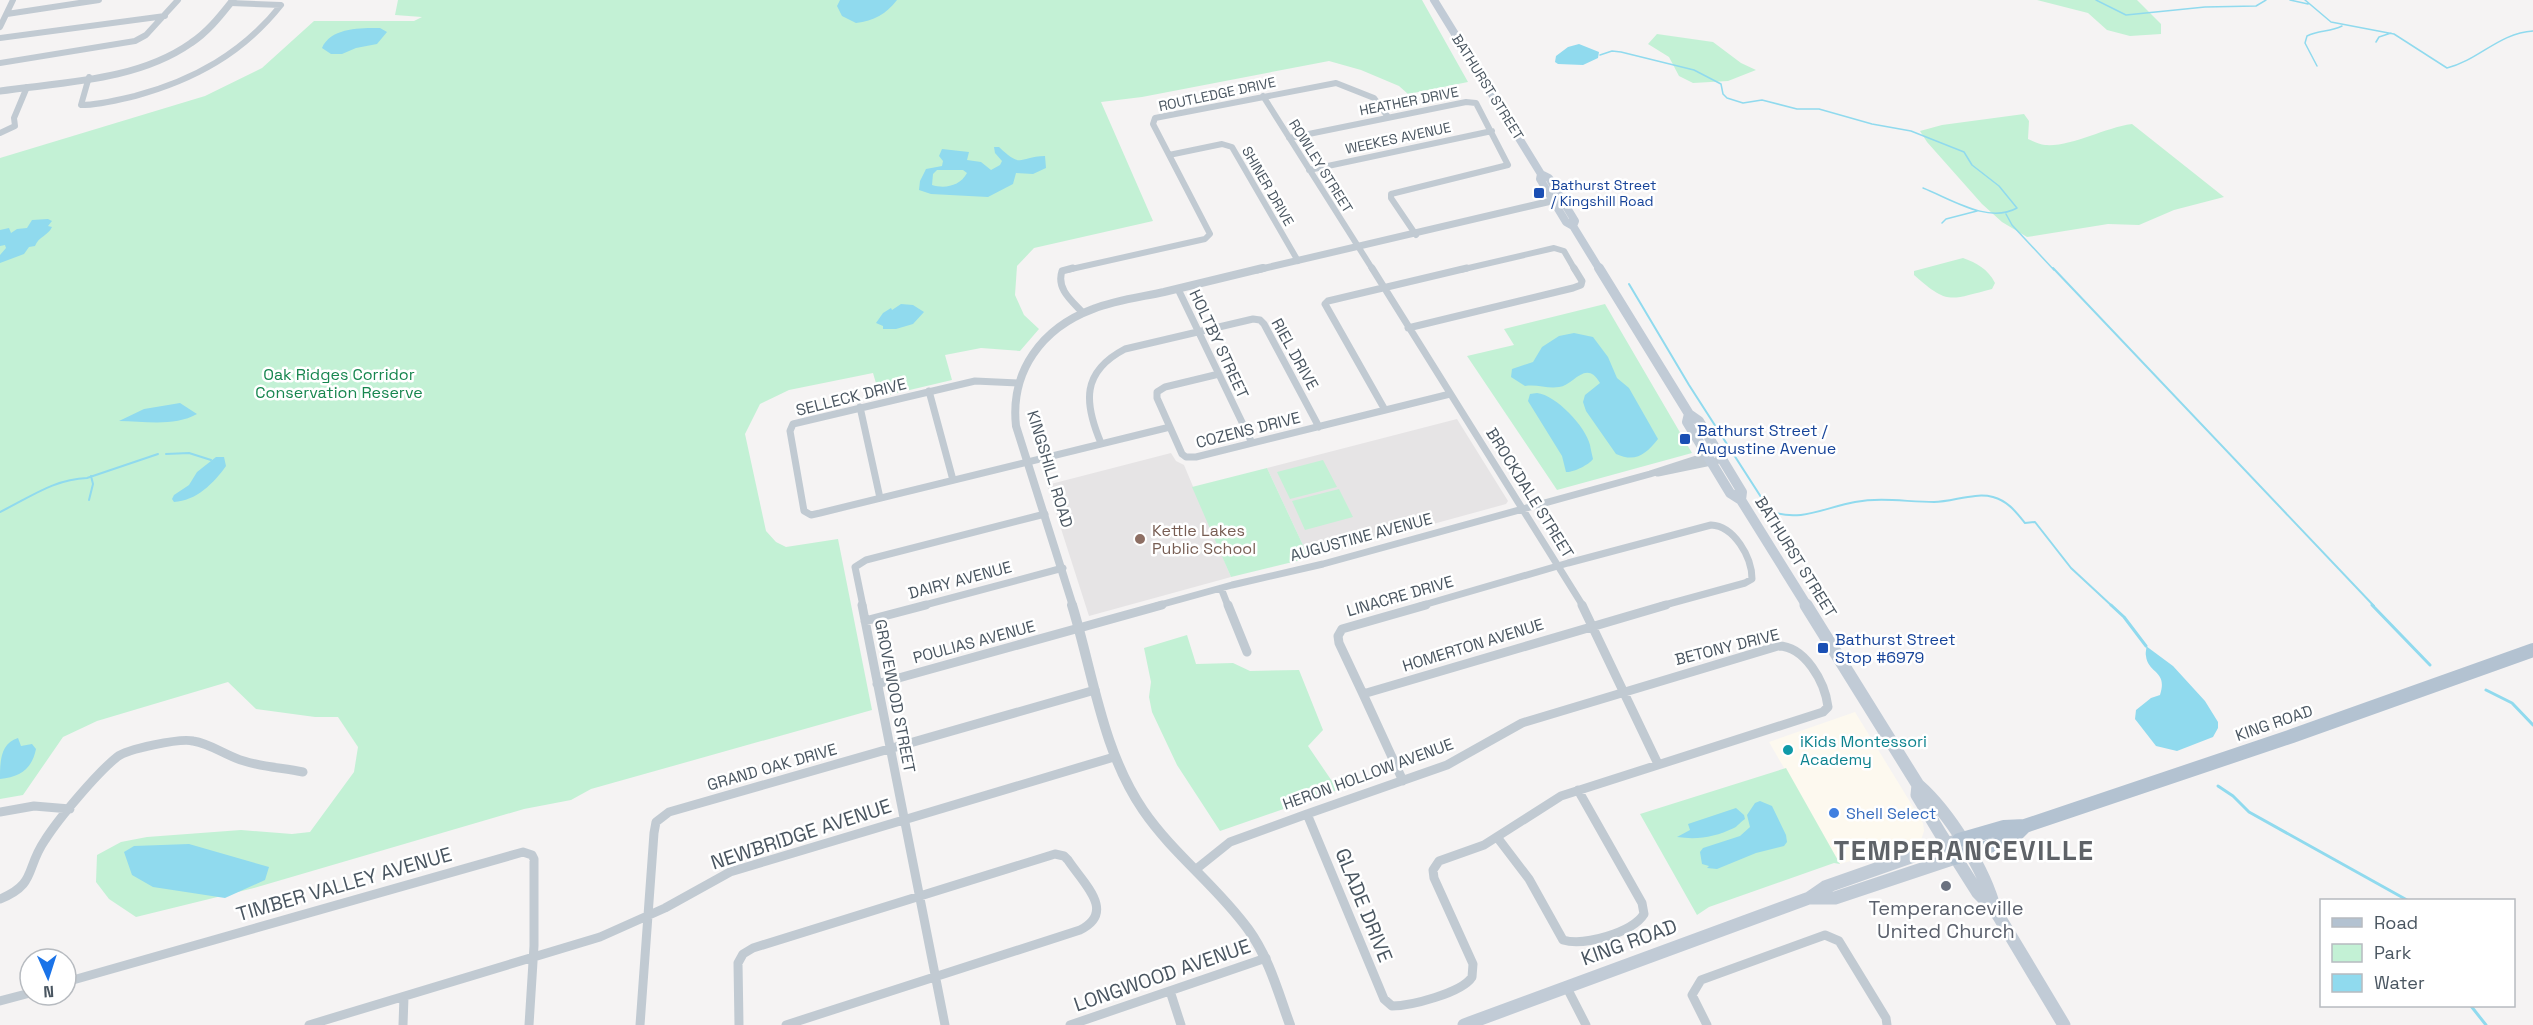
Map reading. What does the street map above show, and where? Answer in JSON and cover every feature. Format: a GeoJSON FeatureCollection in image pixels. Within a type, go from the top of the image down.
{"type":"FeatureCollection","features":[{"type":"Feature","properties":{"kind":"main road","name":"BATHURST STREET"},"geometry":{"type":"LineString","coordinates":[[1434,0],[1541,174],[1540,179],[1559,202],[1566,222],[1573,226],[1689,414],[1699,421],[1715,458],[1742,492],[1741,500],[1918,785],[1929,792],[1978,893],[1995,910],[2064,1025]]}},
{"type":"Feature","properties":{"kind":"main road","name":"KING ROAD"},"geometry":{"type":"LineString","coordinates":[[1464,1025],[1809,898],[1825,887],[1953,842],[2004,827],[2025,826],[2292,736],[2533,650]]}},
{"type":"Feature","properties":{"kind":"main road","name":"KING ROAD"},"geometry":{"type":"LineString","coordinates":[[1809,898],[1834,898],[1961,856],[2013,838],[2025,826]]}},
{"type":"Feature","properties":{"kind":"street"},"geometry":{"type":"LineString","coordinates":[[0,27],[14,0]]}},
{"type":"Feature","properties":{"kind":"street"},"geometry":{"type":"LineString","coordinates":[[7,14],[99,0]]}},
{"type":"Feature","properties":{"kind":"street"},"geometry":{"type":"LineString","coordinates":[[0,63],[127,44],[143,37],[178,0]]}},
{"type":"Feature","properties":{"kind":"street"},"geometry":{"type":"LineString","coordinates":[[0,91],[130,70],[177,52],[198,38],[232,2],[281,5],[253,38],[237,51],[205,71],[167,87],[125,99],[81,105],[79,104],[89,77]]}},
{"type":"Feature","properties":{"kind":"street"},"geometry":{"type":"LineString","coordinates":[[0,38],[135,18],[165,16]]}},
{"type":"Feature","properties":{"kind":"street","name":"ROUTLEDGE DRIVE"},"geometry":{"type":"LineString","coordinates":[[1083,313],[1064,290],[1060,276],[1062,270],[1209,236],[1153,124],[1155,118],[1334,83],[1342,83],[1374,98],[1388,117]]}},
{"type":"Feature","properties":{"kind":"street"},"geometry":{"type":"LineString","coordinates":[[0,133],[15,126],[14,118],[27,87]]}},
{"type":"Feature","properties":{"kind":"street","name":"ROWLEY STREET"},"geometry":{"type":"LineString","coordinates":[[1263,96],[1358,248]]}},
{"type":"Feature","properties":{"kind":"street","name":"HEATHER DRIVE"},"geometry":{"type":"LineString","coordinates":[[1289,138],[1471,101],[1478,105],[1506,160],[1507,167],[1391,194],[1391,198],[1416,235]]}},
{"type":"Feature","properties":{"kind":"street","name":"WEEKES AVENUE"},"geometry":{"type":"LineString","coordinates":[[1309,170],[1492,131]]}},
{"type":"Feature","properties":{"kind":"street","name":"SHINER DRIVE"},"geometry":{"type":"LineString","coordinates":[[1169,155],[1222,144],[1232,147],[1298,261]]}},
{"type":"Feature","properties":{"kind":"street","name":"KINGSHILL ROAD"},"geometry":{"type":"LineString","coordinates":[[1290,1025],[1266,958],[1242,921],[1145,814],[1130,791],[1114,757],[1063,568],[1014,419],[1014,404],[1019,383],[1028,361],[1041,342],[1063,324],[1083,313],[1112,303],[1559,202]]}},
{"type":"Feature","properties":{"kind":"street","name":"BROCKDALE STREET"},"geometry":{"type":"LineString","coordinates":[[1358,248],[1579,598],[1658,764]]}},
{"type":"Feature","properties":{"kind":"street"},"geometry":{"type":"LineString","coordinates":[[1385,410],[1325,306],[1329,301],[1556,248],[1566,254],[1582,281],[1581,285],[1573,288],[1408,328]]}},
{"type":"Feature","properties":{"kind":"street","name":"HOLTBY STREET"},"geometry":{"type":"LineString","coordinates":[[1178,288],[1251,443]]}},
{"type":"Feature","properties":{"kind":"street","name":"RIEL DRIVE"},"geometry":{"type":"LineString","coordinates":[[1198,331],[1253,318],[1260,320],[1319,426]]}},
{"type":"Feature","properties":{"kind":"street"},"geometry":{"type":"LineString","coordinates":[[1101,443],[1089,412],[1088,400],[1101,364],[1125,349],[1198,331]]}},
{"type":"Feature","properties":{"kind":"street","name":"COZENS DRIVE"},"geometry":{"type":"LineString","coordinates":[[1219,374],[1158,390],[1156,396],[1182,454],[1186,458],[1450,393]]}},
{"type":"Feature","properties":{"kind":"street","name":"SELLECK DRIVE"},"geometry":{"type":"LineString","coordinates":[[1019,383],[983,380],[800,421],[790,428],[804,512],[811,515],[1170,427]]}},
{"type":"Feature","properties":{"kind":"street"},"geometry":{"type":"LineString","coordinates":[[929,391],[953,480]]}},
{"type":"Feature","properties":{"kind":"street"},"geometry":{"type":"LineString","coordinates":[[860,407],[880,498]]}},
{"type":"Feature","properties":{"kind":"street","name":"AUGUSTINE AVENUE"},"geometry":{"type":"LineString","coordinates":[[1079,628],[1221,588],[1323,564],[1715,458]]}},
{"type":"Feature","properties":{"kind":"street","name":"GROVEWOOD STREET"},"geometry":{"type":"LineString","coordinates":[[945,1025],[855,567],[859,563],[1045,514]]}},
{"type":"Feature","properties":{"kind":"street","name":"HOMERTON AVENUE"},"geometry":{"type":"LineString","coordinates":[[1362,694],[1592,625],[1744,583],[1752,579],[1753,570],[1730,531],[1716,525],[1558,566]]}},
{"type":"Feature","properties":{"kind":"street","name":"LINACRE DRIVE"},"geometry":{"type":"LineString","coordinates":[[1403,781],[1337,639],[1342,629],[1558,566]]}},
{"type":"Feature","properties":{"kind":"street","name":"DAIRY AVENUE"},"geometry":{"type":"LineString","coordinates":[[865,621],[1063,568]]}},
{"type":"Feature","properties":{"kind":"street"},"geometry":{"type":"LineString","coordinates":[[1221,588],[1247,652]]}},
{"type":"Feature","properties":{"kind":"street","name":"POULIAS AVENUE"},"geometry":{"type":"LineString","coordinates":[[877,684],[1079,628]]}},
{"type":"Feature","properties":{"kind":"street","name":"BETONY DRIVE"},"geometry":{"type":"LineString","coordinates":[[1623,692],[1784,645],[1800,652],[1828,704],[1823,712],[1658,764]]}},
{"type":"Feature","properties":{"kind":"street","name":"GRAND OAK DRIVE"},"geometry":{"type":"LineString","coordinates":[[640,1025],[656,822],[669,812],[1095,690]]}},
{"type":"Feature","properties":{"kind":"street","name":"HERON HOLLOW AVENUE"},"geometry":{"type":"LineString","coordinates":[[1195,870],[1239,837],[1447,765],[1514,726],[1623,692]]}},
{"type":"Feature","properties":{"kind":"street"},"geometry":{"type":"LineString","coordinates":[[0,899],[15,893],[26,885],[40,846],[114,758],[126,752],[167,742],[200,741],[243,761],[303,772]]}},
{"type":"Feature","properties":{"kind":"street","name":"NEWBRIDGE AVENUE"},"geometry":{"type":"LineString","coordinates":[[309,1025],[600,937],[648,916],[730,872],[1114,757]]}},
{"type":"Feature","properties":{"kind":"street"},"geometry":{"type":"LineString","coordinates":[[1578,790],[1642,903],[1644,914],[1640,922],[1583,943],[1574,944],[1566,942],[1559,935],[1530,879],[1497,837],[1549,802],[1578,790],[1658,764]]}},
{"type":"Feature","properties":{"kind":"street"},"geometry":{"type":"LineString","coordinates":[[0,812],[34,806],[70,808]]}},
{"type":"Feature","properties":{"kind":"street","name":"GLADE DRIVE"},"geometry":{"type":"LineString","coordinates":[[1307,814],[1380,990],[1384,999],[1392,1006],[1405,1006],[1463,987],[1473,978],[1473,964],[1436,883],[1433,870],[1439,861],[1484,845],[1497,837]]}},
{"type":"Feature","properties":{"kind":"street","name":"TIMBER VALLEY AVENUE"},"geometry":{"type":"LineString","coordinates":[[78,979],[523,852],[532,855],[534,859],[533,958]]}},
{"type":"Feature","properties":{"kind":"street"},"geometry":{"type":"LineString","coordinates":[[739,1025],[738,963],[748,951],[1055,854],[1064,856],[1068,860],[1098,904],[1099,913],[1093,924],[786,1025]]}},
{"type":"Feature","properties":{"kind":"street"},"geometry":{"type":"LineString","coordinates":[[1707,1025],[1692,995],[1701,980],[1826,936],[1839,940],[1886,1018],[1887,1025]]}},
{"type":"Feature","properties":{"kind":"street"},"geometry":{"type":"LineString","coordinates":[[529,1025],[533,958]]}},
{"type":"Feature","properties":{"kind":"street","name":"LONGWOOD AVENUE"},"geometry":{"type":"LineString","coordinates":[[1070,1025],[1266,958]]}},
{"type":"Feature","properties":{"kind":"street"},"geometry":{"type":"LineString","coordinates":[[1566,986],[1586,1025]]}},
{"type":"Feature","properties":{"kind":"street"},"geometry":{"type":"LineString","coordinates":[[1170,991],[1180,1025]]}},
{"type":"Feature","properties":{"kind":"street"},"geometry":{"type":"LineString","coordinates":[[0,1001],[18,996]]}},
{"type":"Feature","properties":{"kind":"street"},"geometry":{"type":"LineString","coordinates":[[403,1025],[404,997]]}},
{"type":"Feature","properties":{"kind":"shaded area"},"geometry":{"type":"Polygon","coordinates":[[[1457,419],[1508,501],[1506,504],[1309,558],[1267,468],[1457,419]]]}},
{"type":"Feature","properties":{"kind":"shaded area","name":"Kettle Lakes Public School"},"geometry":{"type":"Polygon","coordinates":[[[1171,453],[1176,461],[1184,465],[1231,577],[1089,616],[1047,485],[1171,453]]]}},
{"type":"Feature","properties":{"kind":"shaded area"},"geometry":{"type":"Polygon","coordinates":[[[1855,712],[1923,823],[1924,831],[1921,840],[1840,864],[1769,742],[1855,712]]]}},
{"type":"Feature","properties":{"kind":"green space","name":"Oak Ridges Corridor Conservation Reserve"},"geometry":{"type":"Polygon","coordinates":[[[398,0],[1422,0],[1468,82],[1408,94],[1399,86],[1361,70],[1329,61],[1142,97],[1101,102],[1153,221],[1034,248],[1017,266],[1015,295],[1024,315],[1039,329],[1020,351],[981,348],[945,355],[952,380],[880,397],[873,373],[789,390],[760,404],[745,434],[766,531],[776,542],[786,547],[838,539],[872,710],[591,789],[571,800],[524,809],[254,888],[136,917],[109,899],[96,882],[97,855],[121,842],[147,837],[241,830],[292,834],[310,832],[354,772],[358,747],[338,717],[315,717],[256,709],[228,682],[97,721],[63,737],[23,795],[0,799],[0,158],[205,96],[262,68],[314,21],[414,21],[422,17],[395,15],[398,0]]]}},
{"type":"Feature","properties":{"kind":"green space"},"geometry":{"type":"Polygon","coordinates":[[[2037,0],[2137,0],[2161,24],[2161,34],[2130,36],[2107,30],[2088,13],[2037,0]]]}},
{"type":"Feature","properties":{"kind":"green space"},"geometry":{"type":"Polygon","coordinates":[[[1657,34],[1713,42],[1741,63],[1756,70],[1728,81],[1693,83],[1679,76],[1669,57],[1648,44],[1657,34]]]}},
{"type":"Feature","properties":{"kind":"green space"},"geometry":{"type":"Polygon","coordinates":[[[2024,114],[2029,121],[2028,139],[2043,145],[2066,143],[2132,124],[2224,197],[2174,210],[2139,225],[2108,224],[2027,237],[2002,222],[1982,204],[1920,131],[1942,125],[2024,114]]]}},
{"type":"Feature","properties":{"kind":"green space"},"geometry":{"type":"Polygon","coordinates":[[[1963,258],[1977,264],[1989,274],[1995,283],[1992,289],[1966,296],[1942,296],[1914,275],[1914,271],[1963,258]]]}},
{"type":"Feature","properties":{"kind":"green space"},"geometry":{"type":"Polygon","coordinates":[[[1605,304],[1692,453],[1557,490],[1467,356],[1514,345],[1504,329],[1605,304]]]}},
{"type":"Feature","properties":{"kind":"green space"},"geometry":{"type":"Polygon","coordinates":[[[1323,460],[1337,487],[1290,499],[1277,472],[1323,460]]]}},
{"type":"Feature","properties":{"kind":"green space"},"geometry":{"type":"Polygon","coordinates":[[[1267,468],[1309,558],[1231,577],[1192,487],[1267,468]]]}},
{"type":"Feature","properties":{"kind":"green space"},"geometry":{"type":"Polygon","coordinates":[[[1339,489],[1353,517],[1305,530],[1292,501],[1339,489]]]}},
{"type":"Feature","properties":{"kind":"green space"},"geometry":{"type":"Polygon","coordinates":[[[1187,635],[1196,664],[1233,663],[1250,671],[1299,670],[1323,730],[1308,746],[1338,790],[1220,831],[1177,765],[1152,712],[1149,697],[1151,682],[1144,648],[1187,635]]]}},
{"type":"Feature","properties":{"kind":"green space"},"geometry":{"type":"Polygon","coordinates":[[[1786,768],[1840,864],[1834,863],[1709,907],[1697,915],[1640,814],[1786,768]]]}},
{"type":"Feature","properties":{"kind":"water"},"geometry":{"type":"Polygon","coordinates":[[[840,0],[897,0],[879,16],[856,23],[842,16],[837,6],[840,0]]]}},
{"type":"Feature","properties":{"kind":"water"},"geometry":{"type":"Polygon","coordinates":[[[380,28],[387,32],[377,44],[356,48],[342,54],[331,54],[322,48],[326,41],[340,32],[380,28]]]}},
{"type":"Feature","properties":{"kind":"water"},"geometry":{"type":"Polygon","coordinates":[[[1579,44],[1599,52],[1598,58],[1583,65],[1555,62],[1556,56],[1568,47],[1579,44]]]}},
{"type":"Feature","properties":{"kind":"water"},"geometry":{"type":"Polygon","coordinates":[[[994,147],[999,147],[1017,160],[1045,156],[1046,168],[1033,174],[1016,173],[1013,184],[988,197],[931,194],[919,190],[920,181],[926,169],[942,166],[943,161],[939,156],[942,149],[969,152],[967,160],[981,162],[991,170],[1000,165],[1002,161],[995,153],[994,147]],[[937,170],[933,174],[932,185],[942,187],[956,184],[967,173],[963,170],[937,170]]]}},
{"type":"Feature","properties":{"kind":"water"},"geometry":{"type":"Polygon","coordinates":[[[32,220],[52,221],[48,226],[52,227],[35,246],[29,247],[24,254],[0,263],[0,255],[6,248],[5,245],[0,246],[0,230],[9,228],[11,233],[17,229],[27,228],[32,220]]]}},
{"type":"Feature","properties":{"kind":"water"},"geometry":{"type":"Polygon","coordinates":[[[901,304],[913,305],[924,312],[913,324],[896,329],[883,329],[883,326],[876,323],[883,313],[901,304]]]}},
{"type":"Feature","properties":{"kind":"water"},"geometry":{"type":"Polygon","coordinates":[[[1574,333],[1593,337],[1608,357],[1617,378],[1629,388],[1658,439],[1640,456],[1629,458],[1616,454],[1586,411],[1583,402],[1585,395],[1600,383],[1595,376],[1585,373],[1564,386],[1555,387],[1525,386],[1511,377],[1512,369],[1533,362],[1542,347],[1559,336],[1574,333]]]}},
{"type":"Feature","properties":{"kind":"water"},"geometry":{"type":"Polygon","coordinates":[[[1537,393],[1553,399],[1583,430],[1593,459],[1588,464],[1566,472],[1562,456],[1528,401],[1530,394],[1537,393]]]}},
{"type":"Feature","properties":{"kind":"water"},"geometry":{"type":"Polygon","coordinates":[[[180,403],[197,414],[169,422],[119,421],[144,409],[180,403]]]}},
{"type":"Feature","properties":{"kind":"water"},"geometry":{"type":"Polygon","coordinates":[[[216,457],[224,457],[226,466],[216,479],[197,495],[174,502],[172,499],[174,495],[189,485],[197,472],[216,457]]]}},
{"type":"Feature","properties":{"kind":"water"},"geometry":{"type":"Polygon","coordinates":[[[2146,646],[2173,666],[2205,701],[2218,722],[2218,728],[2213,737],[2177,751],[2156,746],[2135,719],[2136,710],[2151,698],[2160,695],[2162,687],[2160,676],[2148,662],[2146,646]]]}},
{"type":"Feature","properties":{"kind":"water"},"geometry":{"type":"Polygon","coordinates":[[[18,738],[21,746],[32,744],[36,749],[32,762],[19,774],[0,779],[4,749],[18,738]]]}},
{"type":"Feature","properties":{"kind":"water"},"geometry":{"type":"Polygon","coordinates":[[[1760,801],[1772,806],[1786,835],[1787,842],[1784,846],[1756,853],[1717,869],[1707,868],[1709,866],[1702,864],[1700,852],[1703,848],[1740,836],[1750,827],[1747,815],[1755,803],[1760,801]]]}},
{"type":"Feature","properties":{"kind":"water"},"geometry":{"type":"Polygon","coordinates":[[[1736,808],[1745,819],[1734,828],[1706,837],[1677,837],[1690,830],[1688,824],[1736,808]]]}},
{"type":"Feature","properties":{"kind":"water"},"geometry":{"type":"Polygon","coordinates":[[[189,844],[269,867],[265,880],[225,898],[153,887],[132,875],[124,852],[134,846],[189,844]]]}},
{"type":"Feature","properties":{"kind":"waterway"},"geometry":{"type":"LineString","coordinates":[[2096,0],[2126,15],[2205,7],[2256,6],[2266,0]]}},
{"type":"Feature","properties":{"kind":"waterway"},"geometry":{"type":"LineString","coordinates":[[2290,0],[2308,4]]}},
{"type":"Feature","properties":{"kind":"waterway"},"geometry":{"type":"LineString","coordinates":[[2305,0],[2331,22],[2390,33]]}},
{"type":"Feature","properties":{"kind":"waterway"},"geometry":{"type":"LineString","coordinates":[[2317,66],[2305,43],[2307,36],[2342,26]]}},
{"type":"Feature","properties":{"kind":"waterway"},"geometry":{"type":"LineString","coordinates":[[2390,33],[2447,68],[2469,59],[2510,36],[2533,31]]}},
{"type":"Feature","properties":{"kind":"waterway"},"geometry":{"type":"LineString","coordinates":[[2376,42],[2379,37],[2390,33]]}},
{"type":"Feature","properties":{"kind":"waterway"},"geometry":{"type":"LineString","coordinates":[[1600,55],[1612,51],[1621,52],[1694,70],[1721,84],[1723,94],[1727,98],[1743,103],[1762,100],[1797,109],[1819,109],[1872,124],[1911,131],[1964,152],[1972,165],[1999,186],[2017,208],[2006,212],[1982,212],[1923,188]]}},
{"type":"Feature","properties":{"kind":"waterway"},"geometry":{"type":"LineString","coordinates":[[1942,223],[1946,219],[1977,211]]}},
{"type":"Feature","properties":{"kind":"waterway"},"geometry":{"type":"LineString","coordinates":[[2006,214],[2012,225],[2054,270]]}},
{"type":"Feature","properties":{"kind":"waterway"},"geometry":{"type":"LineString","coordinates":[[2053,268],[2374,606]]}},
{"type":"Feature","properties":{"kind":"waterway"},"geometry":{"type":"LineString","coordinates":[[1629,284],[1689,385],[1770,511],[1802,515],[1865,501],[1941,502],[1971,496],[1993,497],[2007,504],[2025,523],[2035,522],[2071,568],[2112,606]]}},
{"type":"Feature","properties":{"kind":"waterway"},"geometry":{"type":"LineString","coordinates":[[166,454],[189,453],[211,460]]}},
{"type":"Feature","properties":{"kind":"waterway"},"geometry":{"type":"LineString","coordinates":[[91,477],[158,454]]}},
{"type":"Feature","properties":{"kind":"waterway"},"geometry":{"type":"LineString","coordinates":[[0,512],[53,486],[91,477]]}},
{"type":"Feature","properties":{"kind":"waterway"},"geometry":{"type":"LineString","coordinates":[[89,500],[93,484],[91,477]]}},
{"type":"Feature","properties":{"kind":"waterway"},"geometry":{"type":"LineString","coordinates":[[2111,605],[2124,617],[2146,646]]}},
{"type":"Feature","properties":{"kind":"waterway"},"geometry":{"type":"LineString","coordinates":[[2372,605],[2430,665]]}},
{"type":"Feature","properties":{"kind":"waterway"},"geometry":{"type":"LineString","coordinates":[[2486,690],[2512,703],[2533,725]]}},
{"type":"Feature","properties":{"kind":"waterway"},"geometry":{"type":"LineString","coordinates":[[2218,786],[2233,796],[2249,812],[2405,899]]}},
{"type":"Feature","properties":{"kind":"waterway"},"geometry":{"type":"LineString","coordinates":[[2472,1007],[2486,1025]]}},
{"type":"Feature","properties":{"kind":"place","name":"Bathurst Street / Kingshill Road"},"geometry":{"type":"Point","coordinates":[1539,193]}},
{"type":"Feature","properties":{"kind":"place","name":"Bathurst Street / Augustine Avenue"},"geometry":{"type":"Point","coordinates":[1685,439]}},
{"type":"Feature","properties":{"kind":"place","name":"Kettle Lakes Public School"},"geometry":{"type":"Point","coordinates":[1140,539]}},
{"type":"Feature","properties":{"kind":"place","name":"Bathurst Street Stop #6979"},"geometry":{"type":"Point","coordinates":[1823,648]}},
{"type":"Feature","properties":{"kind":"place","name":"iKids Montessori Academy"},"geometry":{"type":"Point","coordinates":[1788,750]}},
{"type":"Feature","properties":{"kind":"place","name":"Shell Select"},"geometry":{"type":"Point","coordinates":[1834,813]}},
{"type":"Feature","properties":{"kind":"place","name":"Temperanceville United Church"},"geometry":{"type":"Point","coordinates":[1946,886]}},
{"type":"Feature","properties":{"kind":"district","name":"TEMPERANCEVILLE"},"geometry":{"type":"Point","coordinates":[1964,850]}}]}
